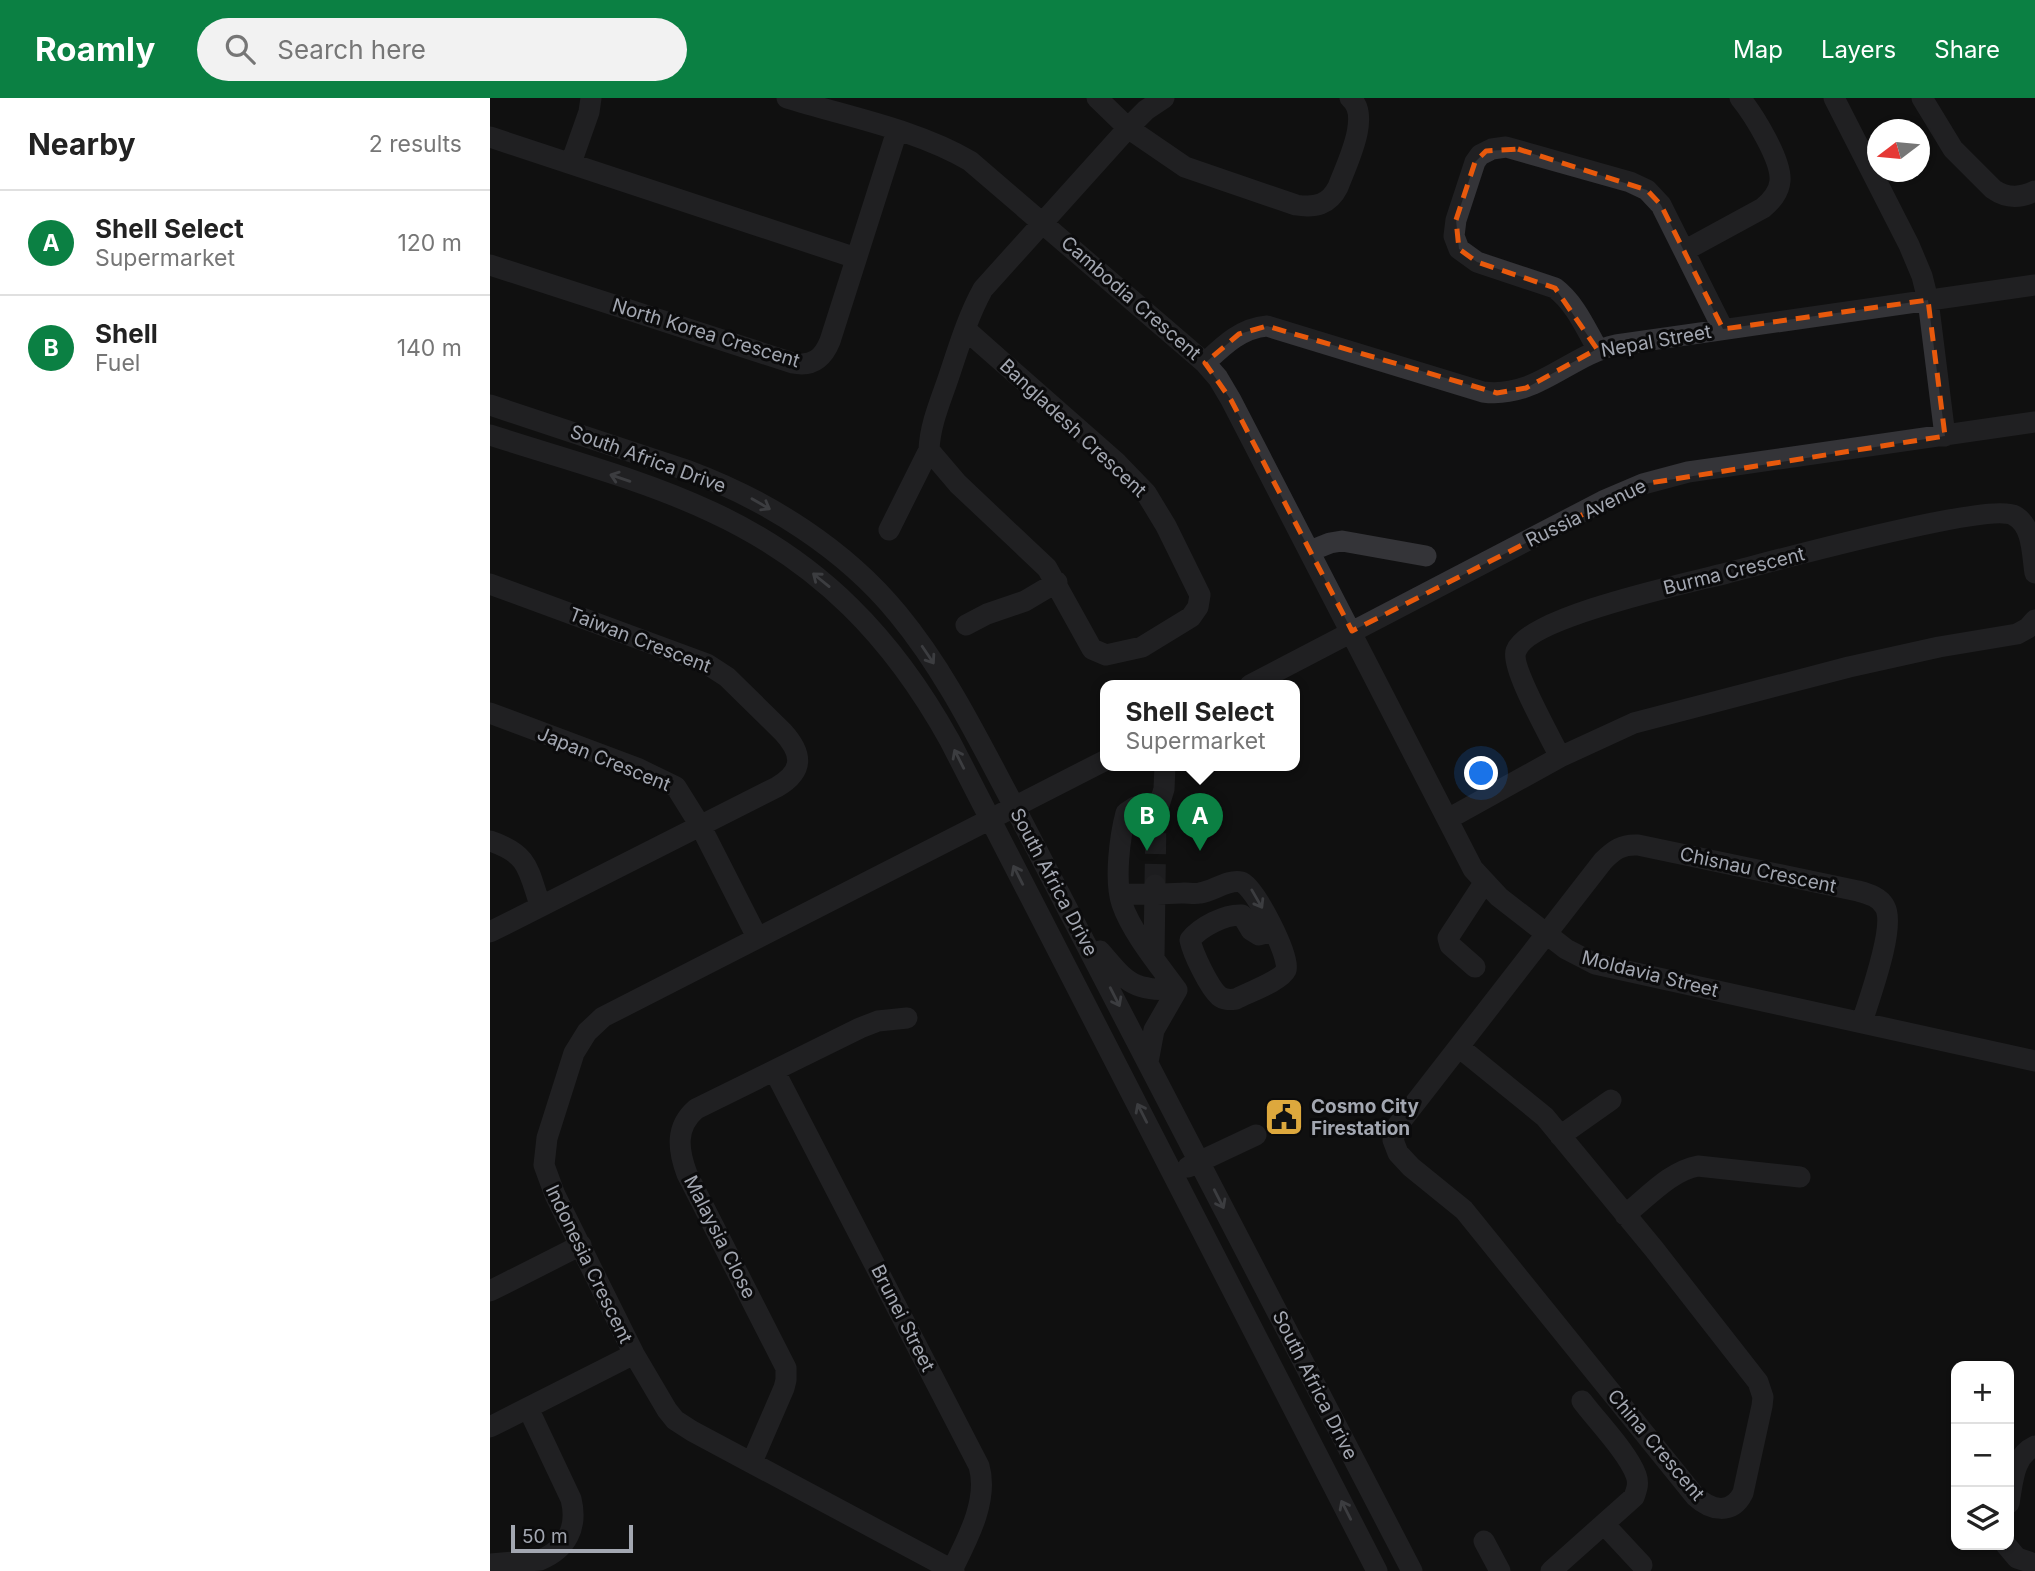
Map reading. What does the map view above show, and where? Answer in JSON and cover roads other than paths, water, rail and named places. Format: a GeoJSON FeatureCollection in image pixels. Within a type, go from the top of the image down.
{"type":"FeatureCollection","features":[{"type":"Feature","properties":{"kind":"street"},"geometry":{"type":"LineString","coordinates":[[571,163],[589,112],[591,98]]}},
{"type":"Feature","properties":{"kind":"street","name":"Cambodia Crescent"},"geometry":{"type":"LineString","coordinates":[[788,98],[897,131],[970,161],[1205,363],[1231,400],[1352,631]]}},
{"type":"Feature","properties":{"kind":"street"},"geometry":{"type":"LineString","coordinates":[[1097,98],[1128,128],[1163,153],[1199,173],[1296,205],[1317,206],[1334,194],[1356,136],[1360,118],[1356,103],[1350,98]]}},
{"type":"Feature","properties":{"kind":"street"},"geometry":{"type":"LineString","coordinates":[[889,530],[929,450],[935,417],[965,330],[984,289],[1128,128],[1146,110],[1164,98]]}},
{"type":"Feature","properties":{"kind":"street"},"geometry":{"type":"LineString","coordinates":[[1684,251],[1763,208],[1772,200],[1780,186],[1777,161],[1740,98]]}},
{"type":"Feature","properties":{"kind":"street"},"geometry":{"type":"LineString","coordinates":[[1834,98],[1916,261],[1928,300],[1945,436]]}},
{"type":"Feature","properties":{"kind":"street"},"geometry":{"type":"LineString","coordinates":[[1922,98],[1953,149],[1993,189],[2013,197],[2035,191]]}},
{"type":"Feature","properties":{"kind":"street","name":"North Korea Crescent"},"geometry":{"type":"LineString","coordinates":[[490,265],[793,363],[807,365],[825,353],[897,131]]}},
{"type":"Feature","properties":{"kind":"street"},"geometry":{"type":"LineString","coordinates":[[490,136],[856,258]]}},
{"type":"Feature","properties":{"kind":"street"},"geometry":{"type":"LineString","coordinates":[[1598,350],[1576,311],[1555,288],[1477,262],[1459,249],[1454,236],[1456,220],[1475,162],[1480,155],[1492,149],[1506,147],[1638,186],[1653,195],[1661,205],[1723,329]]}},
{"type":"Feature","properties":{"kind":"street","name":"Nepal Street"},"geometry":{"type":"LineString","coordinates":[[1205,363],[1239,334],[1267,326],[1497,393],[1526,388],[1598,350],[1616,345],[2035,285]]}},
{"type":"Feature","properties":{"kind":"street","name":"Bangladesh Crescent"},"geometry":{"type":"LineString","coordinates":[[929,450],[951,477],[1040,561],[1057,582],[1092,649],[1106,655],[1142,647],[1191,617],[1200,602],[1195,584],[1157,508],[1146,493],[1117,463],[965,330]]}},
{"type":"Feature","properties":{"kind":"street","name":"South Africa Drive"},"geometry":{"type":"LineString","coordinates":[[490,405],[643,454],[717,481],[775,512],[823,545],[877,591],[898,614],[949,688],[1075,921],[1403,1568]]}},
{"type":"Feature","properties":{"kind":"street","name":"Russia Avenue"},"geometry":{"type":"LineString","coordinates":[[1259,680],[1603,501],[1649,481],[1688,472],[2035,422]]}},
{"type":"Feature","properties":{"kind":"street","name":"South Africa Drive"},"geometry":{"type":"LineString","coordinates":[[490,435],[697,505],[754,533],[814,573],[861,616],[912,677],[950,741],[1377,1571]]}},
{"type":"Feature","properties":{"kind":"street","name":"Burma Crescent"},"geometry":{"type":"LineString","coordinates":[[1560,757],[1517,671],[1515,654],[1521,643],[1532,636],[1588,609],[1896,530],[2000,512],[2017,516],[2026,526],[2035,573]]}},
{"type":"Feature","properties":{"kind":"street"},"geometry":{"type":"LineString","coordinates":[[1310,551],[1342,541],[1426,556]]}},
{"type":"Feature","properties":{"kind":"street"},"geometry":{"type":"LineString","coordinates":[[966,625],[987,614],[1025,601],[1057,582]]}},
{"type":"Feature","properties":{"kind":"street","name":"Taiwan Crescent"},"geometry":{"type":"LineString","coordinates":[[490,584],[707,664],[727,677],[792,741],[798,755],[797,770],[793,777],[777,788],[490,932]]}},
{"type":"Feature","properties":{"kind":"street"},"geometry":{"type":"LineString","coordinates":[[1448,819],[1560,757],[1634,723],[1862,664],[2017,634],[2035,620]]}},
{"type":"Feature","properties":{"kind":"street","name":"Moldavia Street"},"geometry":{"type":"LineString","coordinates":[[1352,631],[1473,869],[1484,883],[1575,955],[1595,964],[2035,1061]]}},
{"type":"Feature","properties":{"kind":"street","name":"Japan Crescent"},"geometry":{"type":"LineString","coordinates":[[490,713],[663,779],[680,792],[701,827],[757,937]]}},
{"type":"Feature","properties":{"kind":"street"},"geometry":{"type":"LineString","coordinates":[[990,819],[1100,763]]}},
{"type":"Feature","properties":{"kind":"street"},"geometry":{"type":"LineString","coordinates":[[1164,771],[1164,789],[1157,811],[1135,807],[1126,813],[1119,867],[1120,894],[1127,915],[1177,990]]}},
{"type":"Feature","properties":{"kind":"street","name":"Indonesia Crescent"},"geometry":{"type":"LineString","coordinates":[[953,1570],[675,1420],[634,1354],[549,1183],[543,1157],[571,1061],[581,1040],[598,1021],[990,819]]}},
{"type":"Feature","properties":{"kind":"street"},"geometry":{"type":"LineString","coordinates":[[490,841],[511,849],[524,861],[540,905]]}},
{"type":"Feature","properties":{"kind":"street","name":"Chisnau Crescent"},"geometry":{"type":"LineString","coordinates":[[1546,933],[1612,852],[1629,844],[1870,894],[1887,909],[1889,928],[1862,1023]]}},
{"type":"Feature","properties":{"kind":"street"},"geometry":{"type":"LineString","coordinates":[[1120,894],[1155,890],[1200,893],[1238,881],[1247,884],[1255,894],[1287,957],[1287,968],[1281,977],[1236,999],[1227,1000],[1220,997],[1212,986],[1190,940],[1214,922],[1237,914],[1242,915],[1251,930],[1259,934],[1273,931]]}},
{"type":"Feature","properties":{"kind":"street"},"geometry":{"type":"LineString","coordinates":[[1475,967],[1450,945],[1448,938],[1484,883]]}},
{"type":"Feature","properties":{"kind":"street"},"geometry":{"type":"LineString","coordinates":[[1154,957],[1155,890]]}},
{"type":"Feature","properties":{"kind":"street"},"geometry":{"type":"LineString","coordinates":[[1200,893],[1214,922]]}},
{"type":"Feature","properties":{"kind":"street"},"geometry":{"type":"LineString","coordinates":[[1075,921],[1124,979],[1141,988],[1177,990]]}},
{"type":"Feature","properties":{"kind":"street","name":"China Crescent"},"geometry":{"type":"LineString","coordinates":[[1459,1047],[1538,1110],[1752,1372],[1762,1390],[1762,1406],[1743,1493],[1737,1503],[1727,1508],[1710,1508],[1695,1496],[1464,1210],[1411,1167],[1398,1153],[1393,1140],[1398,1125],[1546,933]]}},
{"type":"Feature","properties":{"kind":"street"},"geometry":{"type":"LineString","coordinates":[[1148,1062],[1154,1030],[1177,990]]}},
{"type":"Feature","properties":{"kind":"street","name":"Malaysia Close"},"geometry":{"type":"LineString","coordinates":[[752,1462],[784,1388],[786,1368],[687,1174],[679,1146],[680,1136],[688,1116],[696,1109],[860,1028],[878,1021],[907,1018]]}},
{"type":"Feature","properties":{"kind":"street","name":"Brunei Street"},"geometry":{"type":"LineString","coordinates":[[775,1072],[979,1466],[983,1483],[981,1496],[953,1570]]}},
{"type":"Feature","properties":{"kind":"street"},"geometry":{"type":"LineString","coordinates":[[1560,1136],[1611,1100]]}},
{"type":"Feature","properties":{"kind":"street"},"geometry":{"type":"LineString","coordinates":[[1174,1174],[1256,1135]]}},
{"type":"Feature","properties":{"kind":"street"},"geometry":{"type":"LineString","coordinates":[[1626,1215],[1676,1174],[1690,1167],[1800,1177]]}},
{"type":"Feature","properties":{"kind":"street"},"geometry":{"type":"LineString","coordinates":[[490,1291],[581,1245]]}},
{"type":"Feature","properties":{"kind":"street"},"geometry":{"type":"LineString","coordinates":[[490,1427],[634,1354]]}},
{"type":"Feature","properties":{"kind":"street"},"geometry":{"type":"LineString","coordinates":[[1551,1571],[1634,1497],[1638,1488],[1636,1475],[1627,1460],[1582,1401]]}},
{"type":"Feature","properties":{"kind":"street"},"geometry":{"type":"LineString","coordinates":[[490,1564],[540,1560],[561,1546],[572,1529],[571,1499],[528,1408]]}},
{"type":"Feature","properties":{"kind":"street"},"geometry":{"type":"LineString","coordinates":[[2012,1487],[2016,1467],[2022,1455],[2035,1446]]}},
{"type":"Feature","properties":{"kind":"street"},"geometry":{"type":"LineString","coordinates":[[1604,1524],[1643,1565]]}},
{"type":"Feature","properties":{"kind":"street"},"geometry":{"type":"LineString","coordinates":[[1484,1541],[1500,1571]]}},
{"type":"Feature","properties":{"kind":"street"},"geometry":{"type":"LineString","coordinates":[[2010,1550],[2017,1558],[2035,1564]]}},
{"type":"Feature","properties":{"kind":"tunnel"},"geometry":{"type":"LineString","coordinates":[[1155,885],[1156,815]]}},
{"type":"Feature","properties":{"kind":"place","name":"Shell"},"geometry":{"type":"Point","coordinates":[1147,851]}},
{"type":"Feature","properties":{"kind":"place","name":"Shell Select"},"geometry":{"type":"Point","coordinates":[1200,851]}},
{"type":"Feature","properties":{"kind":"place","name":"Cosmo City Firestation"},"geometry":{"type":"Point","coordinates":[1284,1117]}}]}
